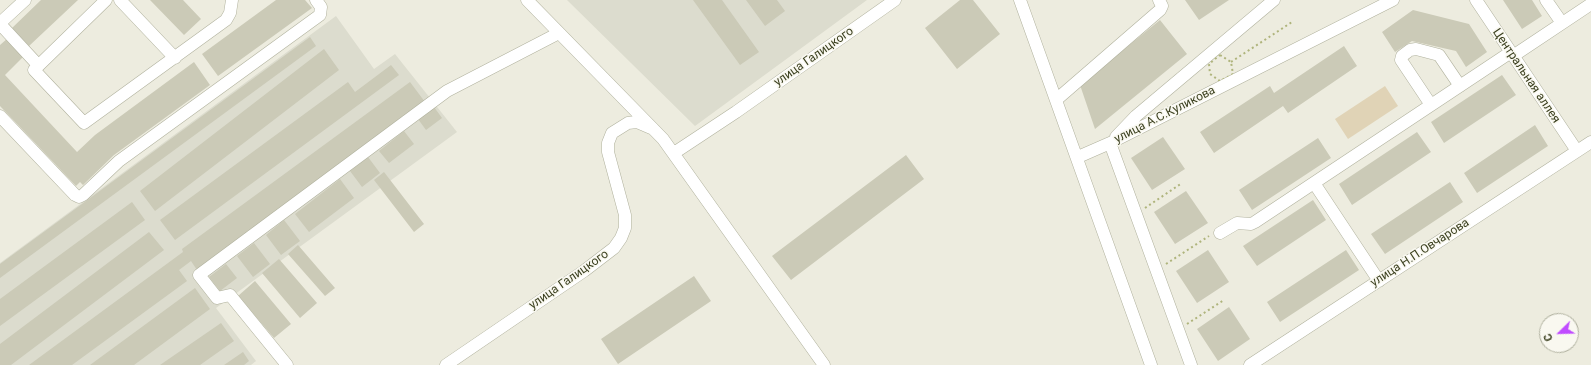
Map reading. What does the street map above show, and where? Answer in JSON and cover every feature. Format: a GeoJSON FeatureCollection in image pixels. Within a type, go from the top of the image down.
{"type":"FeatureCollection","features":[{"type":"Feature","properties":{"kind":"street"},"geometry":{"type":"LineString","coordinates":[[25,0],[0,24],[38,65]]}},
{"type":"Feature","properties":{"kind":"street"},"geometry":{"type":"LineString","coordinates":[[106,0],[34,70],[35,73],[84,123],[226,20],[230,13],[232,0]]}},
{"type":"Feature","properties":{"kind":"street"},"geometry":{"type":"LineString","coordinates":[[120,0],[175,58]]}},
{"type":"Feature","properties":{"kind":"street"},"geometry":{"type":"LineString","coordinates":[[0,116],[74,195],[79,197],[119,161],[320,15],[321,7],[316,0]]}},
{"type":"Feature","properties":{"kind":"street"},"geometry":{"type":"LineString","coordinates":[[527,0],[654,129],[674,153],[824,365]]}},
{"type":"Feature","properties":{"kind":"street","name":"улица Галицкого"},"geometry":{"type":"LineString","coordinates":[[674,153],[736,112],[895,0]]}},
{"type":"Feature","properties":{"kind":"street"},"geometry":{"type":"LineString","coordinates":[[1020,0],[1078,157],[1151,365]]}},
{"type":"Feature","properties":{"kind":"street"},"geometry":{"type":"LineString","coordinates":[[1056,100],[1160,10],[1162,6],[1159,0]]}},
{"type":"Feature","properties":{"kind":"street","name":"улица А.С.Куликова"},"geometry":{"type":"LineString","coordinates":[[1110,143],[1136,116],[1274,0]]}},
{"type":"Feature","properties":{"kind":"street","name":"улица А.С.Куликова"},"geometry":{"type":"LineString","coordinates":[[1110,143],[1393,0]]}},
{"type":"Feature","properties":{"kind":"street","name":"Центральная аллея"},"geometry":{"type":"LineString","coordinates":[[1476,0],[1577,151]]}},
{"type":"Feature","properties":{"kind":"street"},"geometry":{"type":"LineString","coordinates":[[1546,0],[1562,23]]}},
{"type":"Feature","properties":{"kind":"street"},"geometry":{"type":"LineString","coordinates":[[1220,234],[1236,223],[1251,224],[1255,222],[1460,86],[1591,4]]}},
{"type":"Feature","properties":{"kind":"street"},"geometry":{"type":"LineString","coordinates":[[287,365],[230,295],[217,298],[200,275],[448,91],[560,33]]}},
{"type":"Feature","properties":{"kind":"street"},"geometry":{"type":"LineString","coordinates":[[1431,105],[1400,58],[1406,53],[1416,49],[1439,55],[1460,86]]}},
{"type":"Feature","properties":{"kind":"street","name":"улица Галицкого"},"geometry":{"type":"LineString","coordinates":[[446,365],[584,271],[614,248],[621,238],[625,228],[625,215],[608,152],[608,142],[612,133],[628,123],[637,122],[654,129]]}},
{"type":"Feature","properties":{"kind":"street","name":"улица Н.П.Овчарова"},"geometry":{"type":"LineString","coordinates":[[1250,365],[1591,142]]}},
{"type":"Feature","properties":{"kind":"street"},"geometry":{"type":"LineString","coordinates":[[1078,157],[1110,143],[1191,365]]}},
{"type":"Feature","properties":{"kind":"street"},"geometry":{"type":"LineString","coordinates":[[1314,183],[1379,281]]}},
{"type":"Feature","properties":{"kind":"path"},"geometry":{"type":"LineString","coordinates":[[1231,62],[1292,22]]}},
{"type":"Feature","properties":{"kind":"path"},"geometry":{"type":"LineString","coordinates":[[1220,55],[1231,62],[1233,74],[1220,81],[1210,74],[1209,64],[1220,55]]}},
{"type":"Feature","properties":{"kind":"path"},"geometry":{"type":"LineString","coordinates":[[1136,214],[1182,183]]}},
{"type":"Feature","properties":{"kind":"path"},"geometry":{"type":"LineString","coordinates":[[1156,270],[1214,232],[1220,234]]}},
{"type":"Feature","properties":{"kind":"path"},"geometry":{"type":"LineString","coordinates":[[1178,330],[1224,300]]}},
{"type":"Feature","properties":{"kind":"shaded area"},"geometry":{"type":"Polygon","coordinates":[[[567,0],[867,0],[695,126],[567,0]]]}},
{"type":"Feature","properties":{"kind":"shaded area"},"geometry":{"type":"Polygon","coordinates":[[[336,16],[374,69],[395,54],[457,132],[216,308],[256,361],[251,365],[0,365],[0,263],[336,16]]]}},
{"type":"Feature","properties":{"kind":"shaded area"},"geometry":{"type":"Polygon","coordinates":[[[1385,86],[1398,106],[1348,139],[1335,119],[1385,86]]]}},
{"type":"Feature","properties":{"kind":"building"},"geometry":{"type":"Polygon","coordinates":[[[41,0],[78,0],[29,46],[12,28],[41,0]]]}},
{"type":"Feature","properties":{"kind":"building"},"geometry":{"type":"Polygon","coordinates":[[[150,0],[183,0],[201,19],[184,35],[150,0]]]}},
{"type":"Feature","properties":{"kind":"building"},"geometry":{"type":"Polygon","coordinates":[[[276,0],[305,0],[312,8],[218,76],[202,54],[276,0]]]}},
{"type":"Feature","properties":{"kind":"building"},"geometry":{"type":"Polygon","coordinates":[[[693,0],[722,0],[759,52],[740,65],[693,0]]]}},
{"type":"Feature","properties":{"kind":"building"},"geometry":{"type":"Polygon","coordinates":[[[746,0],[777,0],[785,11],[765,26],[746,0]]]}},
{"type":"Feature","properties":{"kind":"building"},"geometry":{"type":"Polygon","coordinates":[[[960,0],[973,0],[1000,34],[957,69],[925,28],[960,0]]]}},
{"type":"Feature","properties":{"kind":"building"},"geometry":{"type":"Polygon","coordinates":[[[1185,0],[1229,0],[1199,20],[1185,0]]]}},
{"type":"Feature","properties":{"kind":"building"},"geometry":{"type":"Polygon","coordinates":[[[1503,0],[1532,0],[1542,16],[1522,29],[1503,0]]]}},
{"type":"Feature","properties":{"kind":"building"},"geometry":{"type":"Polygon","coordinates":[[[1413,10],[1469,24],[1487,52],[1466,67],[1456,51],[1412,41],[1395,52],[1382,32],[1413,10]]]}},
{"type":"Feature","properties":{"kind":"building"},"geometry":{"type":"Polygon","coordinates":[[[1160,20],[1187,54],[1095,129],[1080,85],[1160,20]]]}},
{"type":"Feature","properties":{"kind":"building"},"geometry":{"type":"Polygon","coordinates":[[[310,37],[316,46],[0,278],[0,264],[310,37]]]}},
{"type":"Feature","properties":{"kind":"building"},"geometry":{"type":"Polygon","coordinates":[[[8,38],[25,55],[5,75],[77,152],[95,135],[194,62],[210,85],[114,155],[83,185],[80,182],[76,186],[0,106],[0,45],[8,38]]]}},
{"type":"Feature","properties":{"kind":"building"},"geometry":{"type":"Polygon","coordinates":[[[1344,46],[1357,66],[1288,113],[1283,106],[1214,153],[1200,132],[1270,86],[1274,93],[1344,46]]]}},
{"type":"Feature","properties":{"kind":"building"},"geometry":{"type":"Polygon","coordinates":[[[324,49],[339,70],[155,211],[140,191],[324,49]]]}},
{"type":"Feature","properties":{"kind":"building"},"geometry":{"type":"Polygon","coordinates":[[[391,65],[399,75],[175,240],[160,220],[348,82],[355,92],[391,65]]]}},
{"type":"Feature","properties":{"kind":"building"},"geometry":{"type":"Polygon","coordinates":[[[1502,75],[1516,95],[1444,143],[1431,122],[1502,75]]]}},
{"type":"Feature","properties":{"kind":"building"},"geometry":{"type":"Polygon","coordinates":[[[410,82],[425,102],[197,270],[191,261],[179,270],[187,281],[72,365],[29,365],[183,252],[182,249],[410,82]]]}},
{"type":"Feature","properties":{"kind":"building"},"geometry":{"type":"Polygon","coordinates":[[[434,107],[442,118],[426,130],[418,119],[434,107]]]}},
{"type":"Feature","properties":{"kind":"building"},"geometry":{"type":"Polygon","coordinates":[[[1535,125],[1548,146],[1477,193],[1464,173],[1535,125]]]}},
{"type":"Feature","properties":{"kind":"building"},"geometry":{"type":"Polygon","coordinates":[[[404,131],[414,144],[389,163],[379,151],[404,131]]]}},
{"type":"Feature","properties":{"kind":"building"},"geometry":{"type":"Polygon","coordinates":[[[1417,132],[1431,152],[1352,205],[1339,184],[1417,132]]]}},
{"type":"Feature","properties":{"kind":"building"},"geometry":{"type":"Polygon","coordinates":[[[1163,137],[1185,169],[1152,190],[1131,158],[1163,137]]]}},
{"type":"Feature","properties":{"kind":"building"},"geometry":{"type":"Polygon","coordinates":[[[1318,138],[1331,158],[1252,210],[1239,190],[1318,138]]]}},
{"type":"Feature","properties":{"kind":"building"},"geometry":{"type":"Polygon","coordinates":[[[906,155],[924,179],[791,280],[772,256],[906,155]]]}},
{"type":"Feature","properties":{"kind":"building"},"geometry":{"type":"Polygon","coordinates":[[[368,157],[380,173],[362,187],[350,171],[368,157]]]}},
{"type":"Feature","properties":{"kind":"building"},"geometry":{"type":"Polygon","coordinates":[[[384,172],[424,224],[414,232],[374,180],[384,172]]]}},
{"type":"Feature","properties":{"kind":"building"},"geometry":{"type":"Polygon","coordinates":[[[340,179],[354,198],[309,232],[295,214],[340,179]]]}},
{"type":"Feature","properties":{"kind":"building"},"geometry":{"type":"Polygon","coordinates":[[[1450,182],[1463,202],[1385,254],[1371,234],[1450,182]]]}},
{"type":"Feature","properties":{"kind":"building"},"geometry":{"type":"Polygon","coordinates":[[[1186,191],[1208,223],[1175,244],[1154,212],[1186,191]]]}},
{"type":"Feature","properties":{"kind":"building"},"geometry":{"type":"Polygon","coordinates":[[[1313,200],[1326,220],[1257,266],[1243,246],[1313,200]]]}},
{"type":"Feature","properties":{"kind":"building"},"geometry":{"type":"Polygon","coordinates":[[[132,202],[145,220],[0,326],[0,299],[132,202]]]}},
{"type":"Feature","properties":{"kind":"building"},"geometry":{"type":"Polygon","coordinates":[[[284,220],[300,241],[281,255],[266,235],[284,220]]]}},
{"type":"Feature","properties":{"kind":"building"},"geometry":{"type":"Polygon","coordinates":[[[149,232],[164,250],[11,365],[0,365],[0,344],[149,232]]]}},
{"type":"Feature","properties":{"kind":"building"},"geometry":{"type":"Polygon","coordinates":[[[254,243],[270,264],[253,277],[237,256],[254,243]]]}},
{"type":"Feature","properties":{"kind":"building"},"geometry":{"type":"Polygon","coordinates":[[[298,245],[335,288],[325,296],[288,254],[298,245]]]}},
{"type":"Feature","properties":{"kind":"building"},"geometry":{"type":"Polygon","coordinates":[[[1208,250],[1229,282],[1197,303],[1176,271],[1208,250]]]}},
{"type":"Feature","properties":{"kind":"building"},"geometry":{"type":"Polygon","coordinates":[[[1346,250],[1359,270],[1280,322],[1267,302],[1346,250]]]}},
{"type":"Feature","properties":{"kind":"building"},"geometry":{"type":"Polygon","coordinates":[[[279,259],[317,303],[300,318],[262,273],[279,259]]]}},
{"type":"Feature","properties":{"kind":"building"},"geometry":{"type":"Polygon","coordinates":[[[226,264],[237,278],[220,291],[209,277],[226,264]]]}},
{"type":"Feature","properties":{"kind":"building"},"geometry":{"type":"Polygon","coordinates":[[[694,276],[711,301],[618,364],[601,339],[694,276]]]}},
{"type":"Feature","properties":{"kind":"building"},"geometry":{"type":"Polygon","coordinates":[[[255,281],[291,324],[274,338],[238,296],[255,281]]]}},
{"type":"Feature","properties":{"kind":"building"},"geometry":{"type":"Polygon","coordinates":[[[195,288],[210,309],[134,365],[90,365],[195,288]]]}},
{"type":"Feature","properties":{"kind":"building"},"geometry":{"type":"Polygon","coordinates":[[[1229,307],[1250,339],[1218,361],[1197,329],[1229,307]]]}},
{"type":"Feature","properties":{"kind":"building"},"geometry":{"type":"Polygon","coordinates":[[[221,323],[234,341],[200,365],[160,365],[221,323]]]}},
{"type":"Feature","properties":{"kind":"building"},"geometry":{"type":"Polygon","coordinates":[[[243,352],[249,361],[244,365],[224,365],[243,352]]]}}]}
